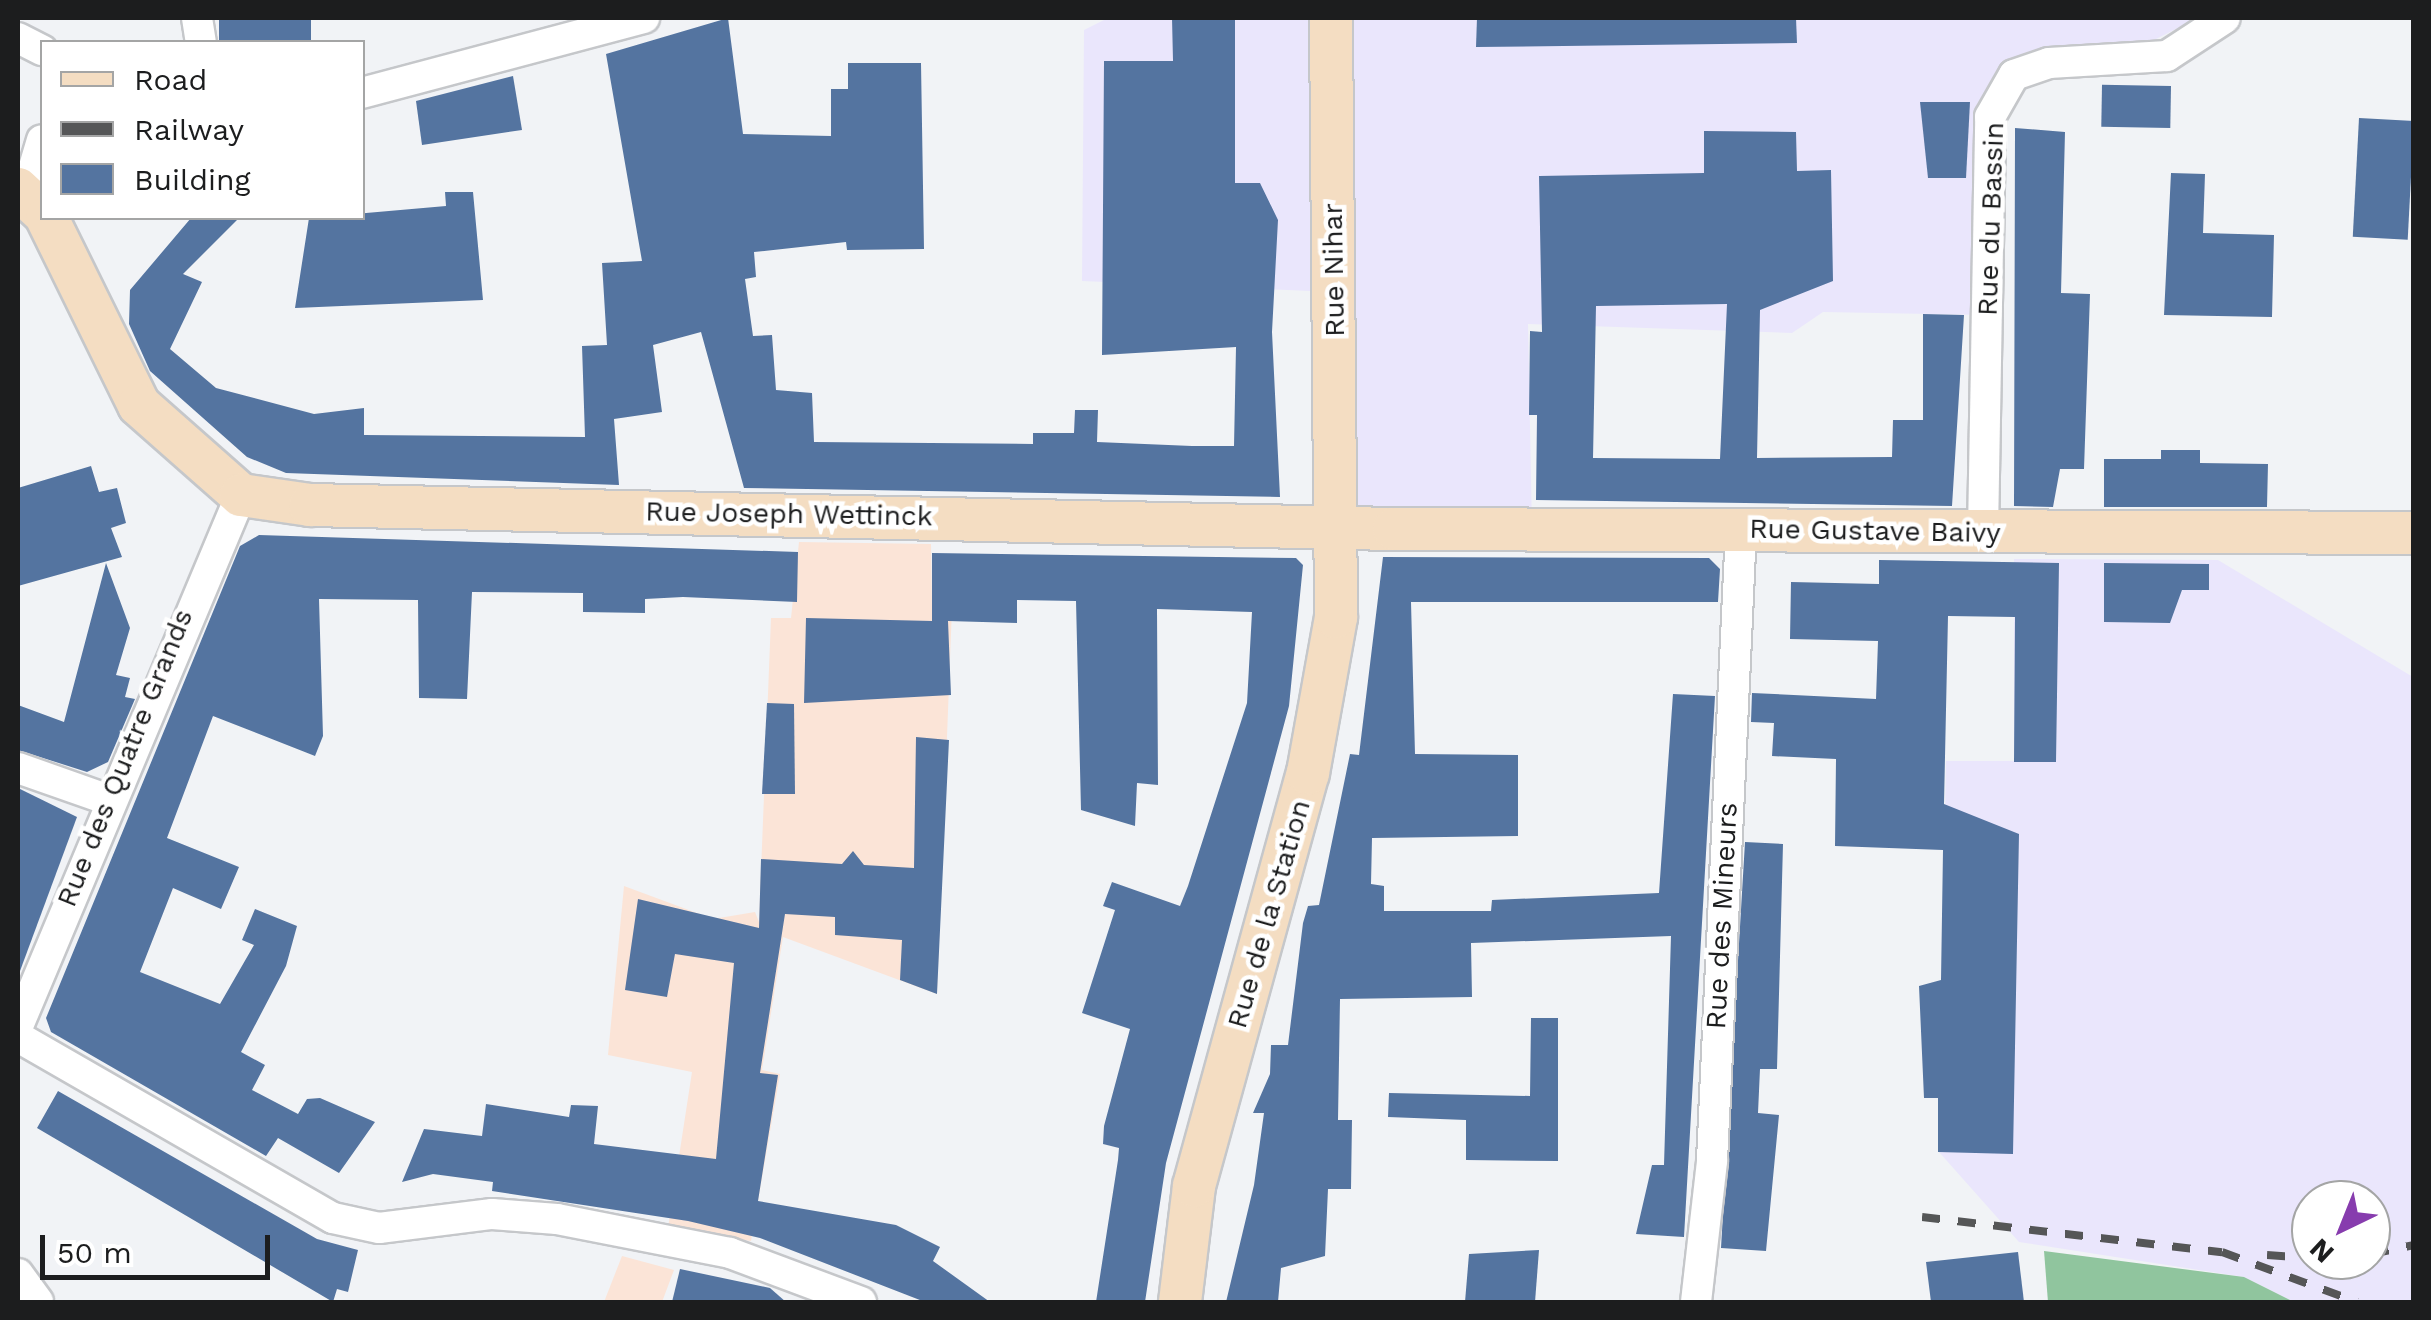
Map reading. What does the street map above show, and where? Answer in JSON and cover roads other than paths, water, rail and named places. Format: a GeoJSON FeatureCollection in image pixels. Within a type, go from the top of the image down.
{"type":"FeatureCollection","features":[{"type":"Feature","properties":{"kind":"street"},"geometry":{"type":"LineString","coordinates":[[365,92],[644,18]]}},
{"type":"Feature","properties":{"kind":"street","name":"Rue Nihar"},"geometry":{"type":"LineString","coordinates":[[1330,18],[1338,522]]}},
{"type":"Feature","properties":{"kind":"street","name":"Rue du Bassin"},"geometry":{"type":"LineString","coordinates":[[1983,533],[1990,117],[2014,75],[2049,64],[2167,56],[2225,18]]}},
{"type":"Feature","properties":{"kind":"street"},"geometry":{"type":"LineString","coordinates":[[33,203],[40,154]]}},
{"type":"Feature","properties":{"kind":"street"},"geometry":{"type":"LineString","coordinates":[[42,220],[132,394],[241,496]]}},
{"type":"Feature","properties":{"kind":"street","name":"Rue Joseph Wettinck"},"geometry":{"type":"LineString","coordinates":[[241,496],[465,510],[1338,522]]}},
{"type":"Feature","properties":{"kind":"street","name":"Rue des Quatre Grands"},"geometry":{"type":"LineString","coordinates":[[18,1026],[106,799],[241,496]]}},
{"type":"Feature","properties":{"kind":"street","name":"Rue Gustave Baivy"},"geometry":{"type":"LineString","coordinates":[[1338,522],[1983,533],[2414,533]]}},
{"type":"Feature","properties":{"kind":"street","name":"Rue de la Station"},"geometry":{"type":"LineString","coordinates":[[1180,1302],[1194,1186],[1308,774],[1336,617],[1338,522]]}},
{"type":"Feature","properties":{"kind":"street","name":"Rue des Mineurs"},"geometry":{"type":"LineString","coordinates":[[1696,1302],[1712,1161],[1741,530]]}},
{"type":"Feature","properties":{"kind":"street"},"geometry":{"type":"LineString","coordinates":[[18,768],[106,799]]}},
{"type":"Feature","properties":{"kind":"street"},"geometry":{"type":"LineString","coordinates":[[18,1037],[333,1218],[379,1228],[492,1214],[557,1219],[730,1253],[861,1302]]}},
{"type":"Feature","properties":{"kind":"street"},"geometry":{"type":"LineString","coordinates":[[18,1274],[38,1302]]}},
{"type":"Feature","properties":{"kind":"railway"},"geometry":{"type":"LineString","coordinates":[[1922,1217],[2222,1252],[2357,1302]]}},
{"type":"Feature","properties":{"kind":"railway"},"geometry":{"type":"LineString","coordinates":[[2391,1250],[2414,1245]]}},
{"type":"Feature","properties":{"kind":"railway"},"geometry":{"type":"LineString","coordinates":[[2267,1255],[2291,1257]]}}]}
